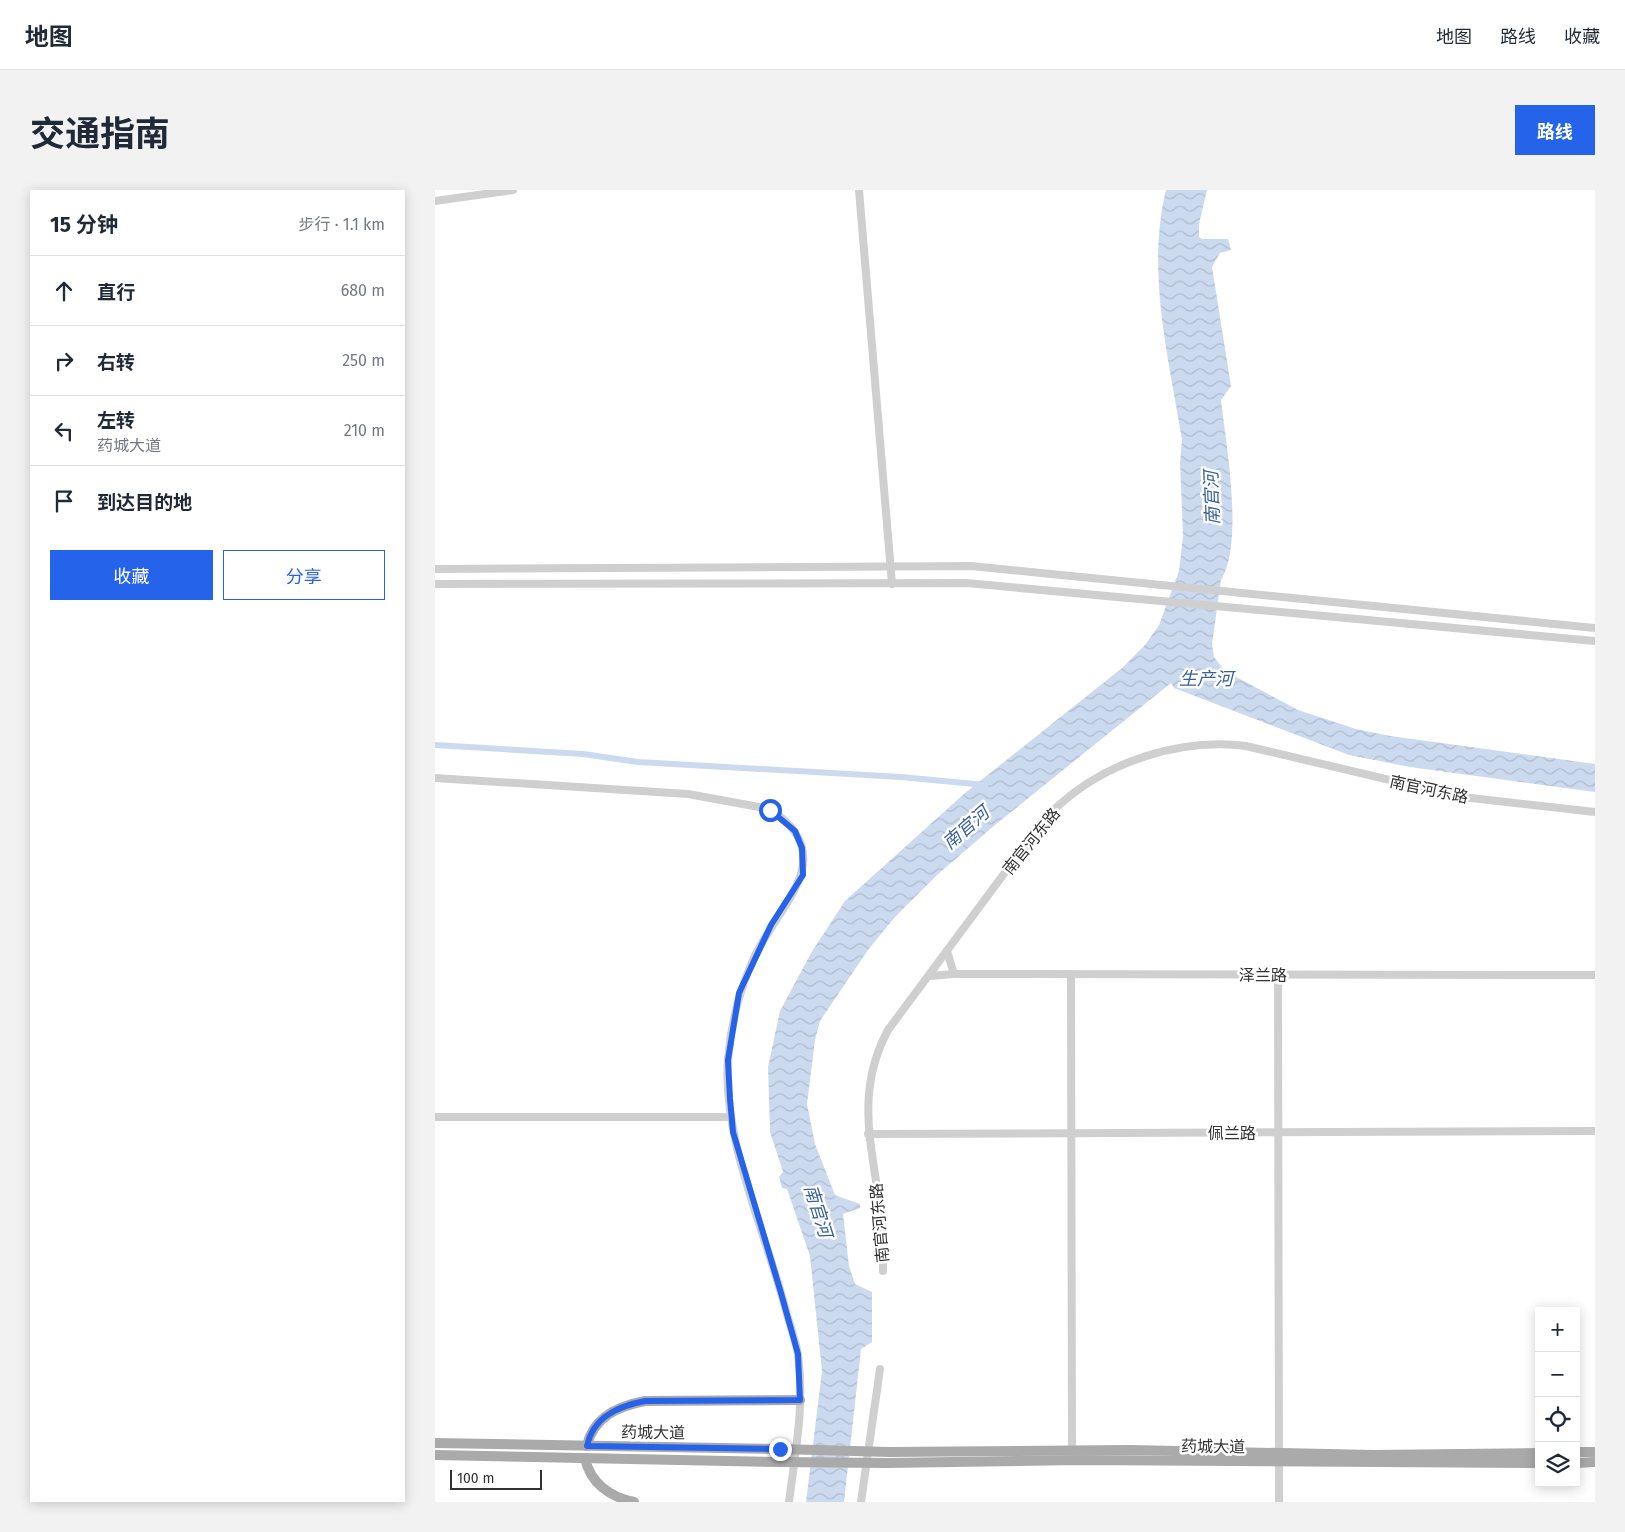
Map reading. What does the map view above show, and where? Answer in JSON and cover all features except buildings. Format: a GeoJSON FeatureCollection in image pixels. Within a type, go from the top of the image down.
{"type":"FeatureCollection","features":[{"type":"Feature","properties":{"kind":"main road"},"geometry":{"type":"LineString","coordinates":[[587,1446],[595,1425],[608,1414],[627,1404],[645,1401],[800,1400]]}},
{"type":"Feature","properties":{"kind":"main road","name":"药城大道"},"geometry":{"type":"LineString","coordinates":[[435,1443],[780,1449],[888,1458],[1076,1460],[1535,1453]]}},
{"type":"Feature","properties":{"kind":"main road","name":"药城大道"},"geometry":{"type":"LineString","coordinates":[[435,1455],[777,1462],[1072,1450],[1535,1463]]}},
{"type":"Feature","properties":{"kind":"main road"},"geometry":{"type":"LineString","coordinates":[[1580,1452],[1595,1452]]}},
{"type":"Feature","properties":{"kind":"main road"},"geometry":{"type":"LineString","coordinates":[[585,1458],[587,1467],[598,1485],[621,1499],[634,1502]]}},
{"type":"Feature","properties":{"kind":"main road"},"geometry":{"type":"LineString","coordinates":[[1580,1462],[1595,1462]]}},
{"type":"Feature","properties":{"kind":"street"},"geometry":{"type":"LineString","coordinates":[[435,201],[513,190]]}},
{"type":"Feature","properties":{"kind":"street"},"geometry":{"type":"LineString","coordinates":[[859,190],[892,584]]}},
{"type":"Feature","properties":{"kind":"street"},"geometry":{"type":"LineString","coordinates":[[435,569],[971,566],[1595,628]]}},
{"type":"Feature","properties":{"kind":"street"},"geometry":{"type":"LineString","coordinates":[[435,584],[966,583],[1595,641]]}},
{"type":"Feature","properties":{"kind":"street","name":"南官河东路"},"geometry":{"type":"LineString","coordinates":[[883,1271],[882,1225],[869,1134],[868,1094],[871,1071],[877,1050],[888,1030],[930,976],[1035,832],[1058,806],[1100,777],[1141,758],[1163,751],[1208,744],[1245,746],[1462,797],[1595,812]]}},
{"type":"Feature","properties":{"kind":"street"},"geometry":{"type":"LineString","coordinates":[[435,778],[688,794],[770,810],[795,831],[802,848],[803,875],[767,933],[739,993],[728,1060],[733,1132],[798,1354],[800,1400],[798,1434],[789,1502]]}},
{"type":"Feature","properties":{"kind":"street"},"geometry":{"type":"LineString","coordinates":[[947,951],[954,974]]}},
{"type":"Feature","properties":{"kind":"street","name":"泽兰路"},"geometry":{"type":"LineString","coordinates":[[930,976],[954,974],[1595,975]]}},
{"type":"Feature","properties":{"kind":"street"},"geometry":{"type":"LineString","coordinates":[[1071,974],[1072,1450]]}},
{"type":"Feature","properties":{"kind":"street"},"geometry":{"type":"LineString","coordinates":[[1279,975],[1279,1502]]}},
{"type":"Feature","properties":{"kind":"street"},"geometry":{"type":"LineString","coordinates":[[435,1117],[731,1117]]}},
{"type":"Feature","properties":{"kind":"street","name":"佩兰路"},"geometry":{"type":"LineString","coordinates":[[869,1134],[1595,1131]]}},
{"type":"Feature","properties":{"kind":"street"},"geometry":{"type":"LineString","coordinates":[[861,1502],[880,1369]]}},
{"type":"Feature","properties":{"kind":"water"},"geometry":{"type":"Polygon","coordinates":[[[1166,190],[1207,190],[1199,224],[1199,237],[1202,239],[1228,239],[1231,250],[1220,253],[1212,267],[1231,386],[1221,400],[1229,466],[1232,518],[1228,563],[1221,580],[1212,644],[1214,657],[1225,671],[1298,710],[1356,729],[1390,736],[1595,764],[1595,792],[1410,767],[1349,755],[1174,688],[1171,683],[995,825],[937,875],[895,917],[868,950],[820,1021],[815,1040],[807,1104],[815,1144],[835,1195],[860,1204],[860,1208],[843,1214],[849,1266],[855,1284],[872,1292],[872,1342],[861,1349],[844,1502],[806,1502],[822,1371],[810,1256],[787,1189],[782,1188],[779,1177],[783,1172],[770,1132],[768,1067],[780,1011],[811,953],[845,901],[965,793],[1122,668],[1145,645],[1159,625],[1179,571],[1183,536],[1180,463],[1182,440],[1166,347],[1159,283],[1160,221],[1166,190]]]}},
{"type":"Feature","properties":{"kind":"waterway"},"geometry":{"type":"LineString","coordinates":[[435,745],[583,754],[638,762],[901,777],[985,785]]}},
{"type":"Feature","properties":{"kind":"route"},"geometry":{"type":"LineString","coordinates":[[770,810],[781,817],[795,831],[802,848],[803,875],[771,925],[739,993],[728,1060],[733,1132],[798,1354],[800,1400],[645,1401],[627,1404],[608,1414],[595,1425],[589,1435],[587,1446],[780,1449]]}},
{"type":"Feature","properties":{"kind":"water label","name":"南官河"},"geometry":{"type":"Point","coordinates":[1212,498]}},
{"type":"Feature","properties":{"kind":"water label","name":"生产河"},"geometry":{"type":"Point","coordinates":[1206,679]}},
{"type":"Feature","properties":{"kind":"water label","name":"南官河"},"geometry":{"type":"Point","coordinates":[966,828]}},
{"type":"Feature","properties":{"kind":"water label","name":"南官河"},"geometry":{"type":"Point","coordinates":[818,1211]}}]}
